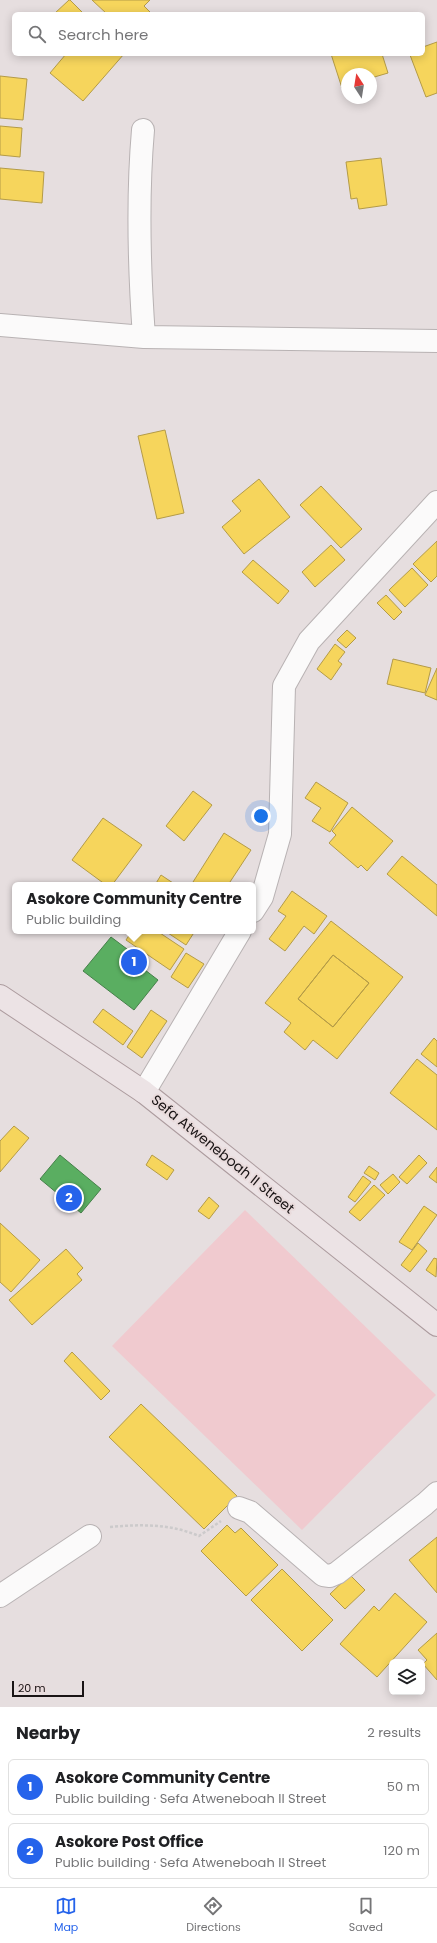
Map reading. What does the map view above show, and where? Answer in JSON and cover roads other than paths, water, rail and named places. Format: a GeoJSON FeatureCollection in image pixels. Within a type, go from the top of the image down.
{"type":"FeatureCollection","features":[{"type":"Feature","properties":{"kind":"main road","name":"Sefa Atweneboah II Street"},"geometry":{"type":"LineString","coordinates":[[0,996],[144,1092],[437,1325]]}},
{"type":"Feature","properties":{"kind":"street"},"geometry":{"type":"LineString","coordinates":[[143,130],[140,168],[138,266],[144,337]]}},
{"type":"Feature","properties":{"kind":"street"},"geometry":{"type":"LineString","coordinates":[[0,325],[144,337],[437,341]]}},
{"type":"Feature","properties":{"kind":"street"},"geometry":{"type":"LineString","coordinates":[[256,906],[262,897],[280,834],[284,686],[309,641],[437,502]]}},
{"type":"Feature","properties":{"kind":"street"},"geometry":{"type":"LineString","coordinates":[[144,1092],[238,934]]}},
{"type":"Feature","properties":{"kind":"street"},"geometry":{"type":"LineString","coordinates":[[239,1508],[250,1512],[324,1575],[330,1576],[337,1574],[437,1493]]}},
{"type":"Feature","properties":{"kind":"street"},"geometry":{"type":"LineString","coordinates":[[8,1590],[90,1536]]}},
{"type":"Feature","properties":{"kind":"place","name":"Asokore Community Centre"},"geometry":{"type":"Point","coordinates":[134,962]}},
{"type":"Feature","properties":{"kind":"place","name":"Asokore Post Office"},"geometry":{"type":"Point","coordinates":[69,1198]}}]}
